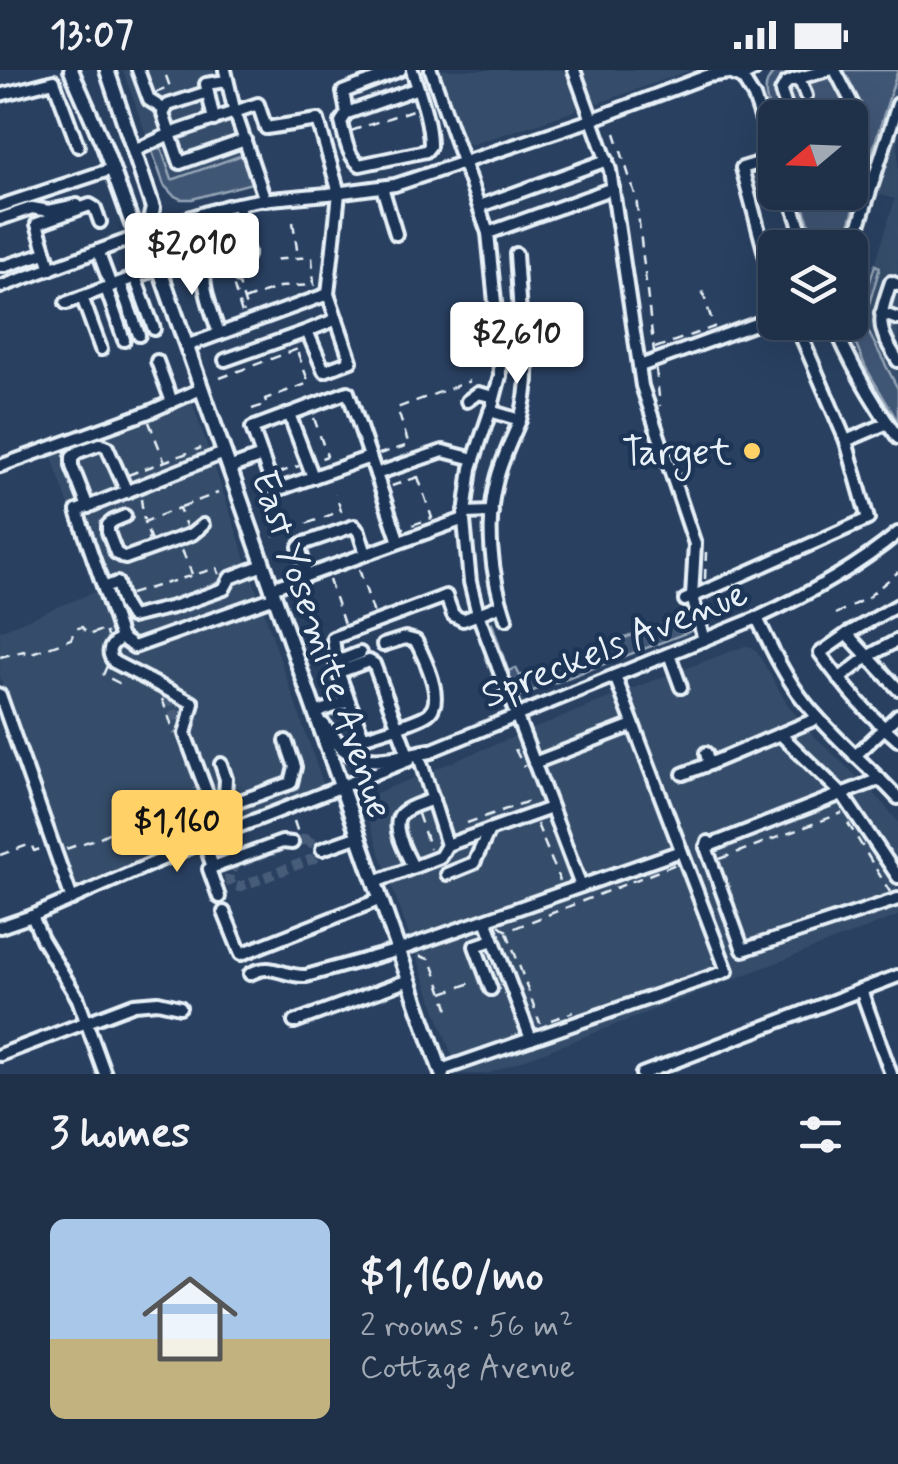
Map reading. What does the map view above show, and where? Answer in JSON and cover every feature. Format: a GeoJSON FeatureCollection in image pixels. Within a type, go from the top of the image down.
{"type":"FeatureCollection","features":[{"type":"Feature","properties":{"kind":"main road","name":"East Yosemite Avenue"},"geometry":{"type":"LineString","coordinates":[[72,70],[132,224],[147,233]]}},
{"type":"Feature","properties":{"kind":"main road","name":"East Yosemite Avenue"},"geometry":{"type":"LineString","coordinates":[[107,70],[153,208],[147,233],[442,1072]]}},
{"type":"Feature","properties":{"kind":"main road"},"geometry":{"type":"LineString","coordinates":[[316,716],[355,756],[381,760],[419,754]]}},
{"type":"Feature","properties":{"kind":"street"},"geometry":{"type":"LineString","coordinates":[[138,70],[149,100],[166,110]]}},
{"type":"Feature","properties":{"kind":"street"},"geometry":{"type":"LineString","coordinates":[[347,112],[342,92],[400,70]]}},
{"type":"Feature","properties":{"kind":"street"},"geometry":{"type":"LineString","coordinates":[[412,70],[418,88],[424,106],[430,146],[426,152],[360,166],[351,158],[340,122],[347,112],[418,88]]}},
{"type":"Feature","properties":{"kind":"street"},"geometry":{"type":"LineString","coordinates":[[432,70],[495,260],[500,376],[474,459],[464,516],[470,582],[530,767],[551,808],[580,886]]}},
{"type":"Feature","properties":{"kind":"street"},"geometry":{"type":"LineString","coordinates":[[574,70],[613,188],[642,386],[694,544],[688,598],[704,640]]}},
{"type":"Feature","properties":{"kind":"street"},"geometry":{"type":"LineString","coordinates":[[0,287],[185,218],[238,204],[413,180],[707,76],[754,70]]}},
{"type":"Feature","properties":{"kind":"street"},"geometry":{"type":"LineString","coordinates":[[784,100],[781,92],[786,83],[832,70],[850,100]]}},
{"type":"Feature","properties":{"kind":"street"},"geometry":{"type":"LineString","coordinates":[[739,74],[758,108]]}},
{"type":"Feature","properties":{"kind":"street"},"geometry":{"type":"LineString","coordinates":[[245,140],[180,163],[163,114],[168,105],[226,76],[265,200]]}},
{"type":"Feature","properties":{"kind":"street"},"geometry":{"type":"LineString","coordinates":[[795,79],[802,83],[806,96]]}},
{"type":"Feature","properties":{"kind":"street"},"geometry":{"type":"LineString","coordinates":[[0,94],[54,81],[78,146]]}},
{"type":"Feature","properties":{"kind":"street"},"geometry":{"type":"LineString","coordinates":[[207,88],[214,120]]}},
{"type":"Feature","properties":{"kind":"street"},"geometry":{"type":"LineString","coordinates":[[134,150],[258,104],[266,128],[318,120],[339,193],[330,242],[328,294],[351,361],[324,370],[306,330]]}},
{"type":"Feature","properties":{"kind":"street"},"geometry":{"type":"LineString","coordinates":[[858,230],[898,104]]}},
{"type":"Feature","properties":{"kind":"street"},"geometry":{"type":"LineString","coordinates":[[480,206],[606,160]]}},
{"type":"Feature","properties":{"kind":"street"},"geometry":{"type":"LineString","coordinates":[[758,163],[742,168],[759,230]]}},
{"type":"Feature","properties":{"kind":"street"},"geometry":{"type":"LineString","coordinates":[[0,206],[112,169]]}},
{"type":"Feature","properties":{"kind":"street"},"geometry":{"type":"LineString","coordinates":[[382,187],[396,234]]}},
{"type":"Feature","properties":{"kind":"street"},"geometry":{"type":"LineString","coordinates":[[488,233],[613,188]]}},
{"type":"Feature","properties":{"kind":"street"},"geometry":{"type":"LineString","coordinates":[[218,328],[203,272],[214,252],[233,260],[247,253],[238,204]]}},
{"type":"Feature","properties":{"kind":"street"},"geometry":{"type":"LineString","coordinates":[[0,219],[32,208],[49,210],[73,205],[95,208],[100,222]]}},
{"type":"Feature","properties":{"kind":"street"},"geometry":{"type":"LineString","coordinates":[[51,269],[37,224],[88,206]]}},
{"type":"Feature","properties":{"kind":"street"},"geometry":{"type":"LineString","coordinates":[[0,266],[44,248]]}},
{"type":"Feature","properties":{"kind":"street"},"geometry":{"type":"LineString","coordinates":[[98,252],[138,334]]}},
{"type":"Feature","properties":{"kind":"street"},"geometry":{"type":"LineString","coordinates":[[506,619],[496,590],[491,544],[497,478],[527,393],[528,358],[520,315],[516,254]]}},
{"type":"Feature","properties":{"kind":"street"},"geometry":{"type":"LineString","coordinates":[[66,302],[159,268]]}},
{"type":"Feature","properties":{"kind":"street"},"geometry":{"type":"LineString","coordinates":[[135,277],[154,329]]}},
{"type":"Feature","properties":{"kind":"street"},"geometry":{"type":"LineString","coordinates":[[898,284],[891,282],[881,313],[882,337],[894,350],[898,362]]}},
{"type":"Feature","properties":{"kind":"street"},"geometry":{"type":"LineString","coordinates":[[112,286],[124,340]]}},
{"type":"Feature","properties":{"kind":"street"},"geometry":{"type":"LineString","coordinates":[[186,346],[218,328],[328,294]]}},
{"type":"Feature","properties":{"kind":"street"},"geometry":{"type":"LineString","coordinates":[[82,297],[101,349]]}},
{"type":"Feature","properties":{"kind":"street"},"geometry":{"type":"LineString","coordinates":[[881,313],[898,319]]}},
{"type":"Feature","properties":{"kind":"street"},"geometry":{"type":"LineString","coordinates":[[474,320],[520,315]]}},
{"type":"Feature","properties":{"kind":"street"},"geometry":{"type":"LineString","coordinates":[[225,360],[336,319]]}},
{"type":"Feature","properties":{"kind":"street"},"geometry":{"type":"LineString","coordinates":[[640,366],[758,323]]}},
{"type":"Feature","properties":{"kind":"street"},"geometry":{"type":"LineString","coordinates":[[688,598],[868,519],[846,441],[803,340]]}},
{"type":"Feature","properties":{"kind":"street"},"geometry":{"type":"LineString","coordinates":[[840,340],[868,394],[898,438]]}},
{"type":"Feature","properties":{"kind":"street"},"geometry":{"type":"LineString","coordinates":[[157,362],[172,402]]}},
{"type":"Feature","properties":{"kind":"street"},"geometry":{"type":"LineString","coordinates":[[0,466],[201,389]]}},
{"type":"Feature","properties":{"kind":"street"},"geometry":{"type":"LineString","coordinates":[[372,457],[274,491],[252,428],[348,392],[372,457],[400,542]]}},
{"type":"Feature","properties":{"kind":"street"},"geometry":{"type":"LineString","coordinates":[[466,401],[478,393],[494,397]]}},
{"type":"Feature","properties":{"kind":"street"},"geometry":{"type":"LineString","coordinates":[[490,411],[520,420]]}},
{"type":"Feature","properties":{"kind":"street"},"geometry":{"type":"LineString","coordinates":[[289,414],[312,477]]}},
{"type":"Feature","properties":{"kind":"street"},"geometry":{"type":"LineString","coordinates":[[846,441],[888,423]]}},
{"type":"Feature","properties":{"kind":"street"},"geometry":{"type":"LineString","coordinates":[[88,507],[72,466],[72,457],[78,452],[100,444],[107,447],[127,492]]}},
{"type":"Feature","properties":{"kind":"street"},"geometry":{"type":"LineString","coordinates":[[376,474],[442,451],[474,459]]}},
{"type":"Feature","properties":{"kind":"street"},"geometry":{"type":"LineString","coordinates":[[134,647],[121,638],[77,512],[224,453]]}},
{"type":"Feature","properties":{"kind":"street"},"geometry":{"type":"LineString","coordinates":[[230,468],[262,456]]}},
{"type":"Feature","properties":{"kind":"street"},"geometry":{"type":"LineString","coordinates":[[134,647],[464,516],[492,512]]}},
{"type":"Feature","properties":{"kind":"street"},"geometry":{"type":"LineString","coordinates":[[125,516],[108,525],[116,553],[124,558],[192,534],[202,525]]}},
{"type":"Feature","properties":{"kind":"street"},"geometry":{"type":"LineString","coordinates":[[308,576],[299,548],[302,544],[354,526],[366,554]]}},
{"type":"Feature","properties":{"kind":"street","name":"Spreckels Avenue"},"geometry":{"type":"LineString","coordinates":[[0,926],[758,618],[844,572],[898,533]]}},
{"type":"Feature","properties":{"kind":"street"},"geometry":{"type":"LineString","coordinates":[[104,588],[117,583],[131,617],[172,607],[223,587],[230,578],[263,565]]}},
{"type":"Feature","properties":{"kind":"street"},"geometry":{"type":"LineString","coordinates":[[383,645],[405,638],[416,641],[436,694],[435,703],[430,712],[363,736],[338,667],[333,638],[446,596],[452,615],[463,620],[502,606]]}},
{"type":"Feature","properties":{"kind":"street"},"geometry":{"type":"LineString","coordinates":[[898,605],[820,653],[839,680],[898,740]]}},
{"type":"Feature","properties":{"kind":"street"},"geometry":{"type":"LineString","coordinates":[[758,618],[783,672],[818,718],[898,798]]}},
{"type":"Feature","properties":{"kind":"street"},"geometry":{"type":"LineString","coordinates":[[847,634],[898,690]]}},
{"type":"Feature","properties":{"kind":"street"},"geometry":{"type":"LineString","coordinates":[[121,638],[109,650],[122,670],[193,703],[181,737]]}},
{"type":"Feature","properties":{"kind":"street"},"geometry":{"type":"LineString","coordinates":[[839,680],[867,657],[895,646]]}},
{"type":"Feature","properties":{"kind":"street"},"geometry":{"type":"LineString","coordinates":[[122,670],[134,657],[134,647]]}},
{"type":"Feature","properties":{"kind":"street"},"geometry":{"type":"LineString","coordinates":[[338,667],[360,653]]}},
{"type":"Feature","properties":{"kind":"street"},"geometry":{"type":"LineString","coordinates":[[669,654],[681,687]]}},
{"type":"Feature","properties":{"kind":"street"},"geometry":{"type":"LineString","coordinates":[[338,667],[372,662],[396,726],[419,754],[448,845]]}},
{"type":"Feature","properties":{"kind":"street"},"geometry":{"type":"LineString","coordinates":[[442,1072],[727,971],[615,676]]}},
{"type":"Feature","properties":{"kind":"street"},"geometry":{"type":"LineString","coordinates":[[0,695],[72,899]]}},
{"type":"Feature","properties":{"kind":"street"},"geometry":{"type":"LineString","coordinates":[[316,716],[349,701]]}},
{"type":"Feature","properties":{"kind":"street"},"geometry":{"type":"LineString","coordinates":[[856,756],[898,715]]}},
{"type":"Feature","properties":{"kind":"street"},"geometry":{"type":"LineString","coordinates":[[684,774],[707,758],[818,718]]}},
{"type":"Feature","properties":{"kind":"street"},"geometry":{"type":"LineString","coordinates":[[178,721],[181,737],[222,834]]}},
{"type":"Feature","properties":{"kind":"street"},"geometry":{"type":"LineString","coordinates":[[530,767],[634,725]]}},
{"type":"Feature","properties":{"kind":"street"},"geometry":{"type":"LineString","coordinates":[[780,734],[842,794],[898,877]]}},
{"type":"Feature","properties":{"kind":"street"},"geometry":{"type":"LineString","coordinates":[[220,764],[226,779],[226,796],[240,800],[291,782],[295,766],[286,742]]}},
{"type":"Feature","properties":{"kind":"street"},"geometry":{"type":"LineString","coordinates":[[880,779],[707,844],[743,950],[894,895]]}},
{"type":"Feature","properties":{"kind":"street"},"geometry":{"type":"LineString","coordinates":[[413,867],[397,824],[403,812],[433,799]]}},
{"type":"Feature","properties":{"kind":"street"},"geometry":{"type":"LineString","coordinates":[[375,882],[440,856],[448,845],[534,809],[551,808]]}},
{"type":"Feature","properties":{"kind":"street"},"geometry":{"type":"LineString","coordinates":[[446,874],[474,863],[489,830]]}},
{"type":"Feature","properties":{"kind":"street"},"geometry":{"type":"LineString","coordinates":[[322,849],[359,836]]}},
{"type":"Feature","properties":{"kind":"street"},"geometry":{"type":"LineString","coordinates":[[204,841],[213,867]]}},
{"type":"Feature","properties":{"kind":"street"},"geometry":{"type":"LineString","coordinates":[[219,897],[209,869],[282,842],[292,844]]}},
{"type":"Feature","properties":{"kind":"street"},"geometry":{"type":"LineString","coordinates":[[250,974],[267,968],[291,976],[306,976],[489,929],[564,892],[681,851]]}},
{"type":"Feature","properties":{"kind":"street"},"geometry":{"type":"LineString","coordinates":[[224,912],[241,954],[381,899]]}},
{"type":"Feature","properties":{"kind":"street"},"geometry":{"type":"LineString","coordinates":[[32,916],[78,999],[106,1074]]}},
{"type":"Feature","properties":{"kind":"street"},"geometry":{"type":"LineString","coordinates":[[489,929],[531,1039]]}},
{"type":"Feature","properties":{"kind":"street"},"geometry":{"type":"LineString","coordinates":[[489,929],[475,946],[490,988]]}},
{"type":"Feature","properties":{"kind":"street"},"geometry":{"type":"LineString","coordinates":[[642,1074],[898,976]]}},
{"type":"Feature","properties":{"kind":"street"},"geometry":{"type":"LineString","coordinates":[[294,1022],[409,980]]}},
{"type":"Feature","properties":{"kind":"street"},"geometry":{"type":"LineString","coordinates":[[862,990],[890,1074]]}},
{"type":"Feature","properties":{"kind":"street"},"geometry":{"type":"LineString","coordinates":[[0,1054],[142,1002],[180,1007]]}},
{"type":"Feature","properties":{"kind":"path"},"geometry":{"type":"LineString","coordinates":[[350,131],[424,106]]}},
{"type":"Feature","properties":{"kind":"path"},"geometry":{"type":"LineString","coordinates":[[293,222],[298,258]]}},
{"type":"Feature","properties":{"kind":"path"},"geometry":{"type":"LineString","coordinates":[[244,300],[279,288],[314,285],[312,257],[270,260]]}},
{"type":"Feature","properties":{"kind":"path"},"geometry":{"type":"LineString","coordinates":[[233,260],[224,272],[244,300],[247,310],[242,312]]}},
{"type":"Feature","properties":{"kind":"path"},"geometry":{"type":"LineString","coordinates":[[653,348],[714,326],[702,290]]}},
{"type":"Feature","properties":{"kind":"path"},"geometry":{"type":"LineString","coordinates":[[218,328],[244,318],[238,292]]}},
{"type":"Feature","properties":{"kind":"path"},"geometry":{"type":"LineString","coordinates":[[220,378],[312,344]]}},
{"type":"Feature","properties":{"kind":"path"},"geometry":{"type":"LineString","coordinates":[[252,409],[267,404],[265,399],[309,383],[296,349]]}},
{"type":"Feature","properties":{"kind":"path"},"geometry":{"type":"LineString","coordinates":[[372,457],[409,444],[396,408],[470,381]]}},
{"type":"Feature","properties":{"kind":"path"},"geometry":{"type":"LineString","coordinates":[[149,422],[165,462]]}},
{"type":"Feature","properties":{"kind":"path"},"geometry":{"type":"LineString","coordinates":[[121,476],[201,448]]}},
{"type":"Feature","properties":{"kind":"path"},"geometry":{"type":"LineString","coordinates":[[418,477],[432,518],[401,530],[386,488],[418,477]]}},
{"type":"Feature","properties":{"kind":"path"},"geometry":{"type":"LineString","coordinates":[[144,522],[218,494]]}},
{"type":"Feature","properties":{"kind":"path"},"geometry":{"type":"LineString","coordinates":[[273,536],[341,511],[336,494]]}},
{"type":"Feature","properties":{"kind":"path"},"geometry":{"type":"LineString","coordinates":[[139,495],[150,538],[144,540]]}},
{"type":"Feature","properties":{"kind":"path"},"geometry":{"type":"LineString","coordinates":[[180,508],[187,527]]}},
{"type":"Feature","properties":{"kind":"path"},"geometry":{"type":"LineString","coordinates":[[180,547],[193,576]]}},
{"type":"Feature","properties":{"kind":"path"},"geometry":{"type":"LineString","coordinates":[[358,566],[375,615]]}},
{"type":"Feature","properties":{"kind":"path"},"geometry":{"type":"LineString","coordinates":[[126,596],[217,568],[223,587]]}},
{"type":"Feature","properties":{"kind":"path"},"geometry":{"type":"LineString","coordinates":[[835,614],[867,598],[898,572]]}},
{"type":"Feature","properties":{"kind":"path"},"geometry":{"type":"LineString","coordinates":[[328,576],[344,626]]}},
{"type":"Feature","properties":{"kind":"path"},"geometry":{"type":"LineString","coordinates":[[0,657],[24,651],[26,655],[71,639],[75,629],[82,628],[88,636],[105,630],[108,636],[104,640]]}},
{"type":"Feature","properties":{"kind":"path"},"geometry":{"type":"LineString","coordinates":[[103,659],[107,665],[103,675],[119,683],[122,670]]}},
{"type":"Feature","properties":{"kind":"path"},"geometry":{"type":"LineString","coordinates":[[165,693],[181,737]]}},
{"type":"Feature","properties":{"kind":"path"},"geometry":{"type":"LineString","coordinates":[[516,749],[530,767]]}},
{"type":"Feature","properties":{"kind":"path"},"geometry":{"type":"LineString","coordinates":[[66,850],[195,790],[189,774]]}},
{"type":"Feature","properties":{"kind":"path"},"geometry":{"type":"LineString","coordinates":[[467,823],[529,801],[564,892]]}},
{"type":"Feature","properties":{"kind":"path"},"geometry":{"type":"LineString","coordinates":[[416,806],[432,852]]}},
{"type":"Feature","properties":{"kind":"path"},"geometry":{"type":"LineString","coordinates":[[720,859],[844,812],[851,831],[894,895]]}},
{"type":"Feature","properties":{"kind":"path"},"geometry":{"type":"LineString","coordinates":[[0,855],[31,844],[34,851],[43,848]]}},
{"type":"Feature","properties":{"kind":"path"},"geometry":{"type":"LineString","coordinates":[[507,930],[678,864]]}},
{"type":"Feature","properties":{"kind":"path"},"geometry":{"type":"LineString","coordinates":[[489,929],[500,925],[507,930],[540,1024],[573,1012]]}},
{"type":"Feature","properties":{"kind":"path"},"geometry":{"type":"LineString","coordinates":[[420,956],[431,960],[449,1010]]}},
{"type":"Feature","properties":{"kind":"path"},"geometry":{"type":"LineString","coordinates":[[443,993],[478,980]]}},
{"type":"Feature","properties":{"kind":"shaded area"},"geometry":{"type":"Polygon","coordinates":[[[123,70],[214,70],[222,108],[241,155],[172,180],[161,148],[152,151],[123,70]]]}},
{"type":"Feature","properties":{"kind":"shaded area"},"geometry":{"type":"Polygon","coordinates":[[[440,70],[691,70],[470,145],[464,140],[440,70]]]}},
{"type":"Feature","properties":{"kind":"shaded area"},"geometry":{"type":"Polygon","coordinates":[[[777,70],[898,70],[868,165],[868,100],[767,100],[771,76],[777,70]]]}},
{"type":"Feature","properties":{"kind":"shaded area"},"geometry":{"type":"Polygon","coordinates":[[[898,70],[898,389],[868,331],[868,308],[880,267],[875,265],[895,199],[868,191],[868,166],[898,70]]]}},
{"type":"Feature","properties":{"kind":"shaded area"},"geometry":{"type":"Polygon","coordinates":[[[161,148],[172,180],[242,155],[252,183],[181,199],[164,185],[152,151],[161,148]]]}},
{"type":"Feature","properties":{"kind":"shaded area"},"geometry":{"type":"Polygon","coordinates":[[[804,210],[854,210],[847,230],[812,230],[804,210]]]}},
{"type":"Feature","properties":{"kind":"shaded area"},"geometry":{"type":"Polygon","coordinates":[[[875,265],[880,267],[868,308],[868,288],[875,265]]]}},
{"type":"Feature","properties":{"kind":"shaded area"},"geometry":{"type":"Polygon","coordinates":[[[868,331],[898,389],[898,422],[854,340],[868,340],[868,331]]]}},
{"type":"Feature","properties":{"kind":"shaded area"},"geometry":{"type":"Polygon","coordinates":[[[191,399],[323,784],[76,889],[0,677],[0,631],[99,590],[50,452],[191,399]]]}},
{"type":"Feature","properties":{"kind":"shaded area"},"geometry":{"type":"Polygon","coordinates":[[[688,615],[693,629],[689,632],[514,698],[490,625],[508,671],[516,668],[520,676],[688,615]]]}},
{"type":"Feature","properties":{"kind":"shaded area"},"geometry":{"type":"Polygon","coordinates":[[[745,646],[757,652],[789,707],[809,731],[876,795],[898,822],[898,916],[487,1074],[455,1074],[364,808],[367,797],[745,646]]]}},
{"type":"Feature","properties":{"kind":"tunnel"},"geometry":{"type":"LineString","coordinates":[[806,96],[807,100]]}},
{"type":"Feature","properties":{"kind":"tunnel"},"geometry":{"type":"LineString","coordinates":[[168,697],[177,721]]}},
{"type":"Feature","properties":{"kind":"tunnel"},"geometry":{"type":"LineString","coordinates":[[305,839],[322,849],[315,858],[239,887],[232,885],[229,875],[235,865],[305,839]]}},
{"type":"Feature","properties":{"kind":"place","name":"Target"},"geometry":{"type":"Point","coordinates":[752,451]}}]}
